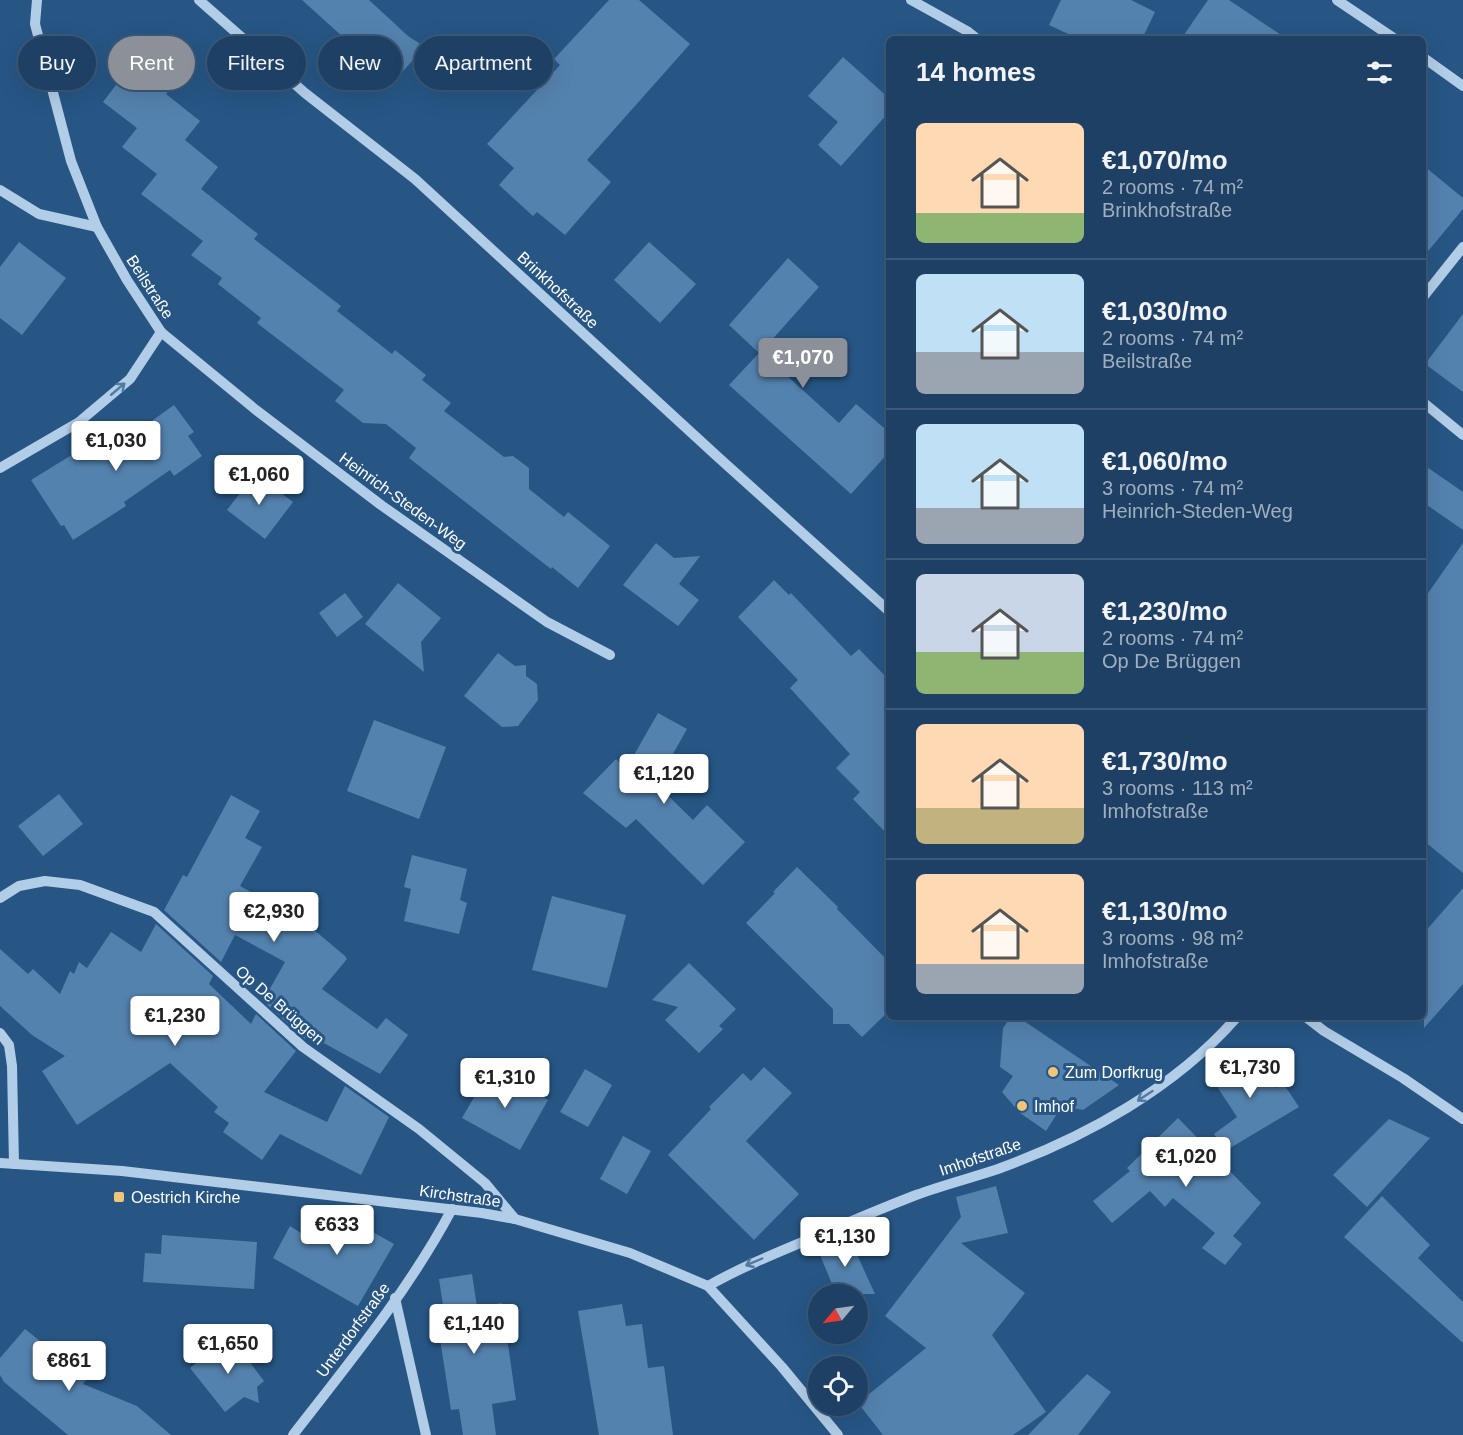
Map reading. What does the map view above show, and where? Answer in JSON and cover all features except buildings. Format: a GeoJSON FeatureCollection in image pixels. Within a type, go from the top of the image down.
{"type":"FeatureCollection","features":[{"type":"Feature","properties":{"kind":"street","name":"Beilstraße"},"geometry":{"type":"LineString","coordinates":[[0,468],[78,422],[96,408],[130,379],[161,332],[127,280],[97,227],[71,161],[35,24],[38,0]]}},
{"type":"Feature","properties":{"kind":"street","name":"Brinkhofstraße"},"geometry":{"type":"LineString","coordinates":[[199,0],[305,93],[415,179],[886,608]]}},
{"type":"Feature","properties":{"kind":"street"},"geometry":{"type":"LineString","coordinates":[[911,0],[973,36]]}},
{"type":"Feature","properties":{"kind":"street"},"geometry":{"type":"LineString","coordinates":[[1337,0],[1391,36]]}},
{"type":"Feature","properties":{"kind":"street"},"geometry":{"type":"LineString","coordinates":[[1426,59],[1463,86]]}},
{"type":"Feature","properties":{"kind":"street"},"geometry":{"type":"LineString","coordinates":[[0,190],[39,214],[97,227]]}},
{"type":"Feature","properties":{"kind":"street"},"geometry":{"type":"LineString","coordinates":[[1426,293],[1463,247]]}},
{"type":"Feature","properties":{"kind":"street","name":"Heinrich-Steden-Weg"},"geometry":{"type":"LineString","coordinates":[[161,332],[256,410],[381,505],[547,622],[610,655]]}},
{"type":"Feature","properties":{"kind":"street"},"geometry":{"type":"LineString","coordinates":[[1426,405],[1463,435]]}},
{"type":"Feature","properties":{"kind":"street","name":"Op De Brüggen"},"geometry":{"type":"LineString","coordinates":[[0,898],[19,885],[45,881],[80,885],[154,912],[303,1047],[419,1129],[485,1183],[515,1219]]}},
{"type":"Feature","properties":{"kind":"street","name":"Imhofstraße"},"geometry":{"type":"LineString","coordinates":[[708,1286],[739,1268],[916,1195],[999,1168],[1050,1148],[1143,1097],[1184,1068],[1234,1020]]}},
{"type":"Feature","properties":{"kind":"street"},"geometry":{"type":"LineString","coordinates":[[1310,1020],[1324,1031],[1402,1077],[1463,1119]]}},
{"type":"Feature","properties":{"kind":"street"},"geometry":{"type":"LineString","coordinates":[[0,1034],[9,1044],[12,1066],[14,1164]]}},
{"type":"Feature","properties":{"kind":"street","name":"Kirchstraße"},"geometry":{"type":"LineString","coordinates":[[0,1163],[122,1170],[452,1209],[515,1219],[630,1253],[708,1286],[782,1367],[838,1435]]}},
{"type":"Feature","properties":{"kind":"street","name":"Unterdorfstraße"},"geometry":{"type":"LineString","coordinates":[[293,1435],[345,1368],[430,1249],[452,1209]]}},
{"type":"Feature","properties":{"kind":"street"},"geometry":{"type":"LineString","coordinates":[[395,1298],[426,1435]]}},
{"type":"Feature","properties":{"kind":"place","name":"Zum Dorfkrug"},"geometry":{"type":"Point","coordinates":[1053,1072]}},
{"type":"Feature","properties":{"kind":"place","name":"Imhof"},"geometry":{"type":"Point","coordinates":[1022,1106]}},
{"type":"Feature","properties":{"kind":"place","name":"Oestrich Kirche"},"geometry":{"type":"Point","coordinates":[119,1197]}}]}
